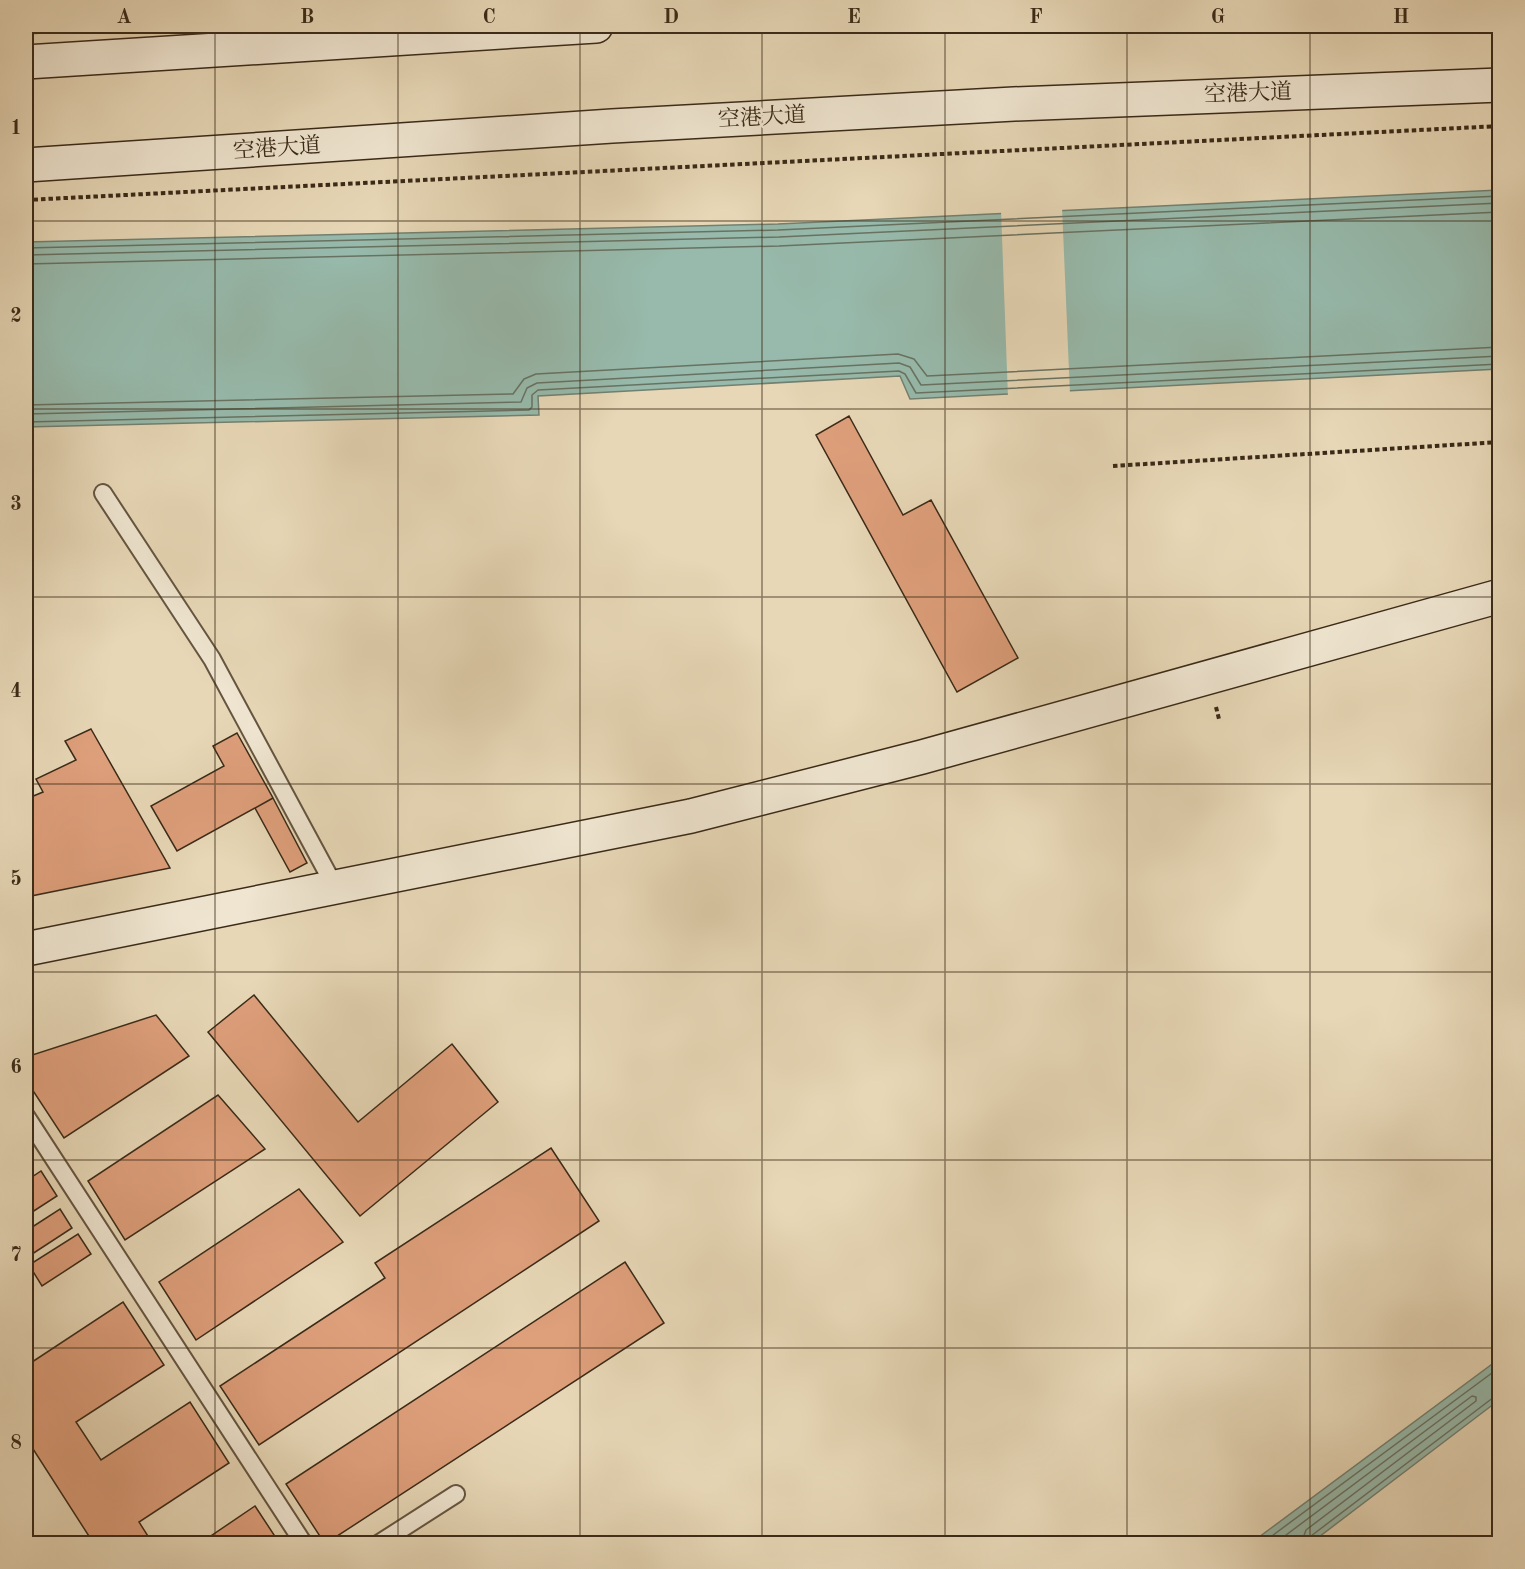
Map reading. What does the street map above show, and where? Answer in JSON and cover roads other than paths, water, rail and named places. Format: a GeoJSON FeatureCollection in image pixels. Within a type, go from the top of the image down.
{"type":"FeatureCollection","features":[{"type":"Feature","properties":{"kind":"main road"},"geometry":{"type":"LineString","coordinates":[[26,62],[596,26]]}},
{"type":"Feature","properties":{"kind":"main road","name":"空港大道"},"geometry":{"type":"LineString","coordinates":[[26,165],[612,126],[1045,102],[1500,85]]}},
{"type":"Feature","properties":{"kind":"main road"},"geometry":{"type":"LineString","coordinates":[[26,949],[703,813],[922,757],[1500,596]]}},
{"type":"Feature","properties":{"kind":"lane"},"geometry":{"type":"LineString","coordinates":[[103,493],[212,659],[335,887]]}},
{"type":"Feature","properties":{"kind":"lane"},"geometry":{"type":"LineString","coordinates":[[26,1116],[304,1544]]}},
{"type":"Feature","properties":{"kind":"lane"},"geometry":{"type":"LineString","coordinates":[[378,1544],[456,1494]]}},
{"type":"Feature","properties":{"kind":"water"},"geometry":{"type":"Polygon","coordinates":[[[1499,190],[1499,369],[910,399],[900,376],[538,396],[539,415],[26,427],[26,242],[778,224],[1499,190]]]}},
{"type":"Feature","properties":{"kind":"water"},"geometry":{"type":"Polygon","coordinates":[[[1499,1359],[1499,1400],[1311,1543],[1251,1543],[1499,1359]]]}}]}
